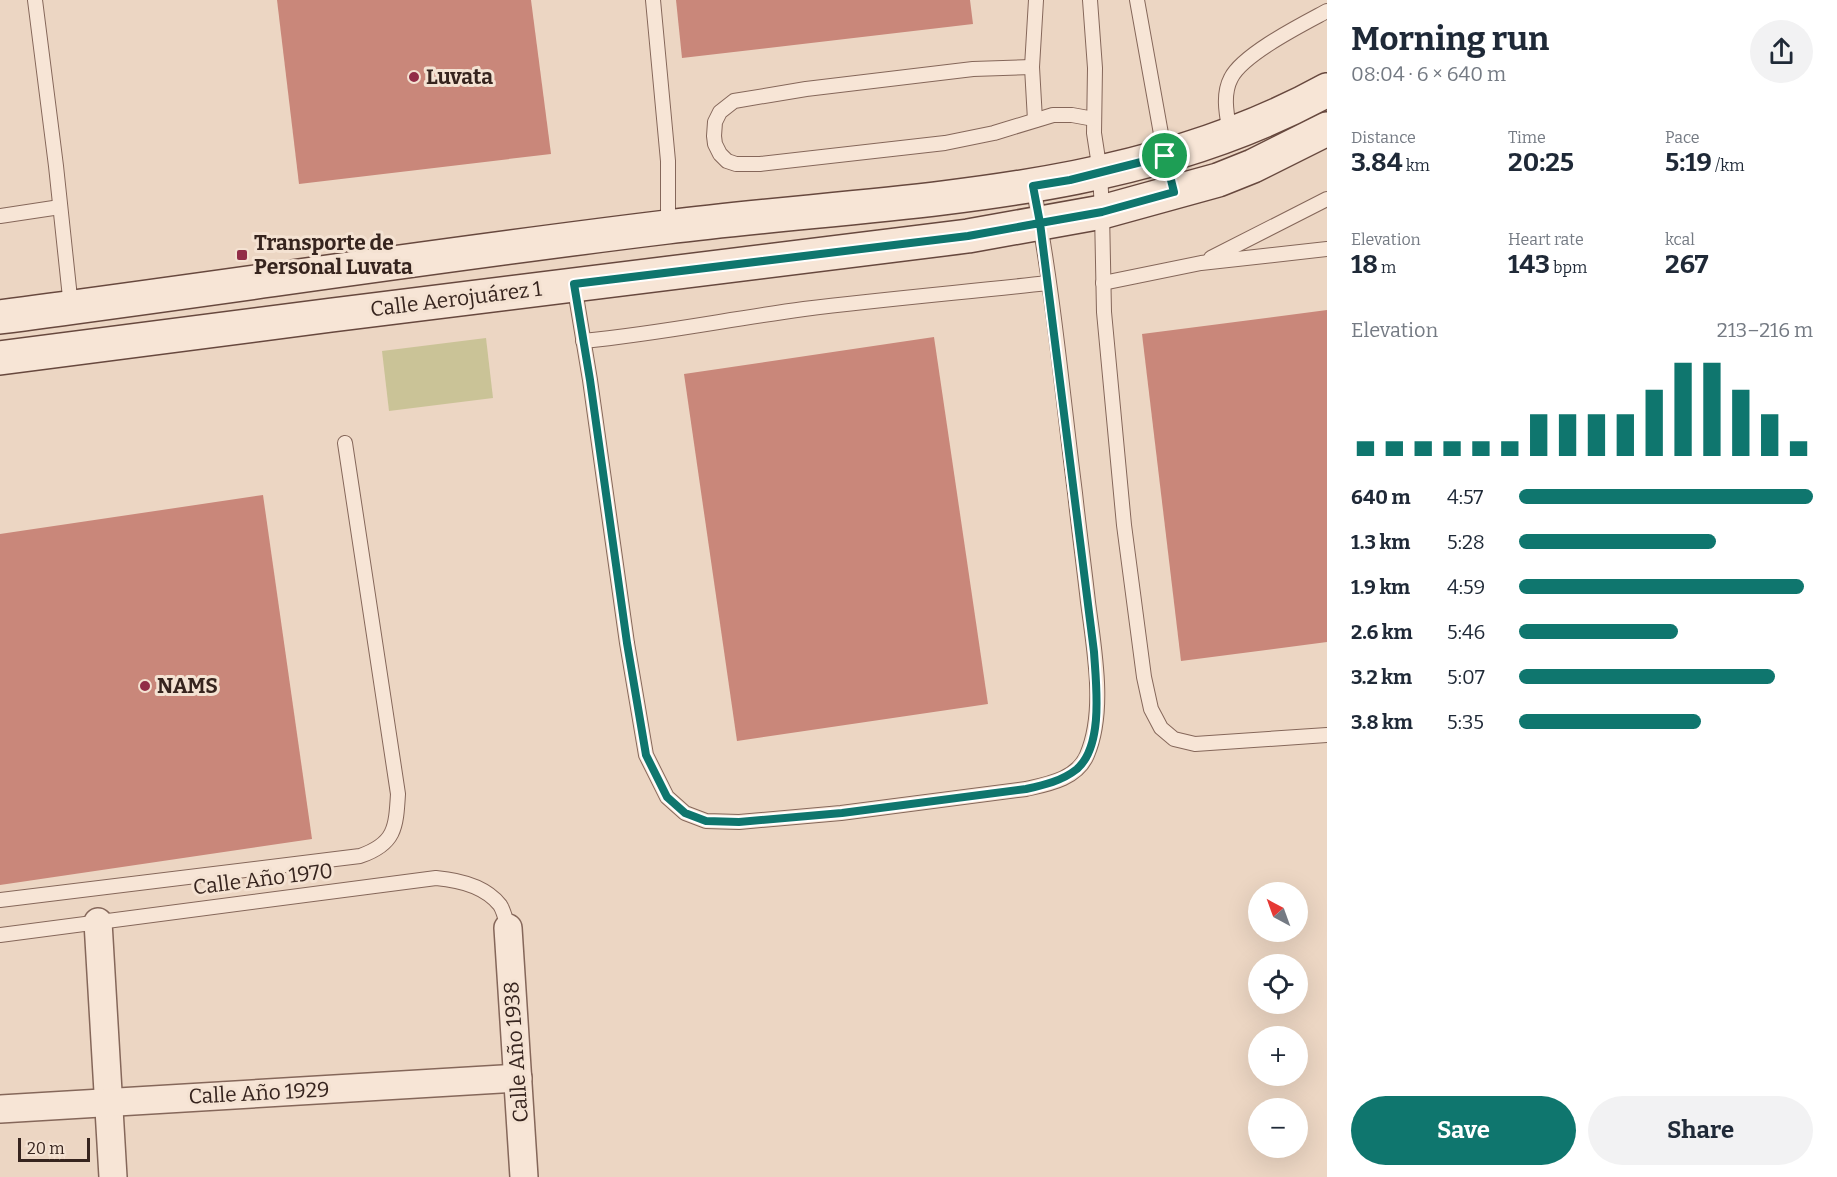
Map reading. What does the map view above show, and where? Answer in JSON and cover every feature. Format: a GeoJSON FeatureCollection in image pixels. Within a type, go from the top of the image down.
{"type":"FeatureCollection","features":[{"type":"Feature","properties":{"kind":"street","name":"Calle Aerojuárez 1"},"geometry":{"type":"LineString","coordinates":[[0,317],[668,226],[1070,180],[1165,156],[1230,135],[1296,108],[1327,90]]}},
{"type":"Feature","properties":{"kind":"street","name":"Calle Aerojuárez 1"},"geometry":{"type":"LineString","coordinates":[[0,358],[968,236],[1102,212],[1218,180],[1253,166],[1327,129]]}},
{"type":"Feature","properties":{"kind":"street"},"geometry":{"type":"LineString","coordinates":[[98,922],[113,1177]]}},
{"type":"Feature","properties":{"kind":"street","name":"Calle Año 1938"},"geometry":{"type":"LineString","coordinates":[[508,928],[524,1177]]}},
{"type":"Feature","properties":{"kind":"street","name":"Calle Año 1929"},"geometry":{"type":"LineString","coordinates":[[0,1109],[518,1078]]}},
{"type":"Feature","properties":{"kind":"lane"},"geometry":{"type":"LineString","coordinates":[[35,0],[71,307]]}},
{"type":"Feature","properties":{"kind":"lane"},"geometry":{"type":"LineString","coordinates":[[653,0],[668,161],[668,226]]}},
{"type":"Feature","properties":{"kind":"lane"},"geometry":{"type":"LineString","coordinates":[[1035,120],[1032,67],[1036,0]]}},
{"type":"Feature","properties":{"kind":"lane"},"geometry":{"type":"LineString","coordinates":[[1090,0],[1095,68],[1094,119],[1102,212],[1103,283],[1113,416],[1124,525],[1144,677],[1151,709],[1161,728],[1167,734],[1174,739],[1195,744],[1327,735]]}},
{"type":"Feature","properties":{"kind":"lane"},"geometry":{"type":"LineString","coordinates":[[1137,0],[1165,156],[1174,192]]}},
{"type":"Feature","properties":{"kind":"lane"},"geometry":{"type":"LineString","coordinates":[[1230,135],[1226,100],[1231,78],[1238,68],[1282,37],[1327,11]]}},
{"type":"Feature","properties":{"kind":"lane"},"geometry":{"type":"LineString","coordinates":[[1032,67],[973,69],[734,101],[720,112],[715,122],[714,136],[720,154],[727,161],[736,164],[760,164],[945,143],[1061,115],[1094,119]]}},
{"type":"Feature","properties":{"kind":"lane"},"geometry":{"type":"LineString","coordinates":[[574,284],[590,380],[627,643],[646,755],[667,797],[685,813],[706,821],[739,822],[876,809],[1026,789],[1051,783],[1079,768],[1086,758],[1092,740],[1097,714],[1094,652],[1048,283],[1033,186]]}},
{"type":"Feature","properties":{"kind":"lane"},"geometry":{"type":"LineString","coordinates":[[1201,263],[1327,199]]}},
{"type":"Feature","properties":{"kind":"lane"},"geometry":{"type":"LineString","coordinates":[[0,216],[60,207]]}},
{"type":"Feature","properties":{"kind":"lane"},"geometry":{"type":"LineString","coordinates":[[1103,283],[1201,263],[1327,249]]}},
{"type":"Feature","properties":{"kind":"lane"},"geometry":{"type":"LineString","coordinates":[[583,342],[909,296],[1048,283]]}},
{"type":"Feature","properties":{"kind":"lane"},"geometry":{"type":"LineString","coordinates":[[0,900],[360,856],[376,850],[390,839],[396,820],[397,784],[345,443]]}},
{"type":"Feature","properties":{"kind":"lane","name":"Calle Año 1970"},"geometry":{"type":"LineString","coordinates":[[0,935],[436,878],[470,884],[483,891],[501,907],[508,928]]}},
{"type":"Feature","properties":{"kind":"shaded area"},"geometry":{"type":"Polygon","coordinates":[[[486,338],[493,398],[389,411],[382,351],[486,338]]]}},
{"type":"Feature","properties":{"kind":"building","name":"Luvata"},"geometry":{"type":"Polygon","coordinates":[[[277,0],[531,0],[551,154],[299,184],[277,0]]]}},
{"type":"Feature","properties":{"kind":"building"},"geometry":{"type":"Polygon","coordinates":[[[676,0],[970,0],[973,24],[682,58],[676,0]]]}},
{"type":"Feature","properties":{"kind":"building"},"geometry":{"type":"Polygon","coordinates":[[[1327,310],[1327,642],[1181,661],[1142,334],[1327,310]]]}},
{"type":"Feature","properties":{"kind":"building"},"geometry":{"type":"Polygon","coordinates":[[[934,337],[988,704],[737,741],[684,374],[934,337]]]}},
{"type":"Feature","properties":{"kind":"building","name":"NAMS"},"geometry":{"type":"Polygon","coordinates":[[[263,495],[312,839],[0,885],[0,534],[263,495]]]}},
{"type":"Feature","properties":{"kind":"place","name":"Luvata"},"geometry":{"type":"Point","coordinates":[414,77]}},
{"type":"Feature","properties":{"kind":"place","name":"Transporte de Personal Luvata"},"geometry":{"type":"Point","coordinates":[242,255]}},
{"type":"Feature","properties":{"kind":"place","name":"NAMS"},"geometry":{"type":"Point","coordinates":[145,686]}},
{"type":"Feature","properties":{"kind":"route"},"geometry":{"type":"LineString","coordinates":[[1165,156],[1070,180],[1033,186],[1040,223],[968,236],[574,284],[590,380],[627,643],[646,755],[667,797],[685,813],[706,821],[739,822],[842,813],[1026,789],[1051,783],[1079,768],[1086,758],[1097,714],[1094,652],[1040,223],[1102,212],[1174,192],[1165,156]]}}]}
